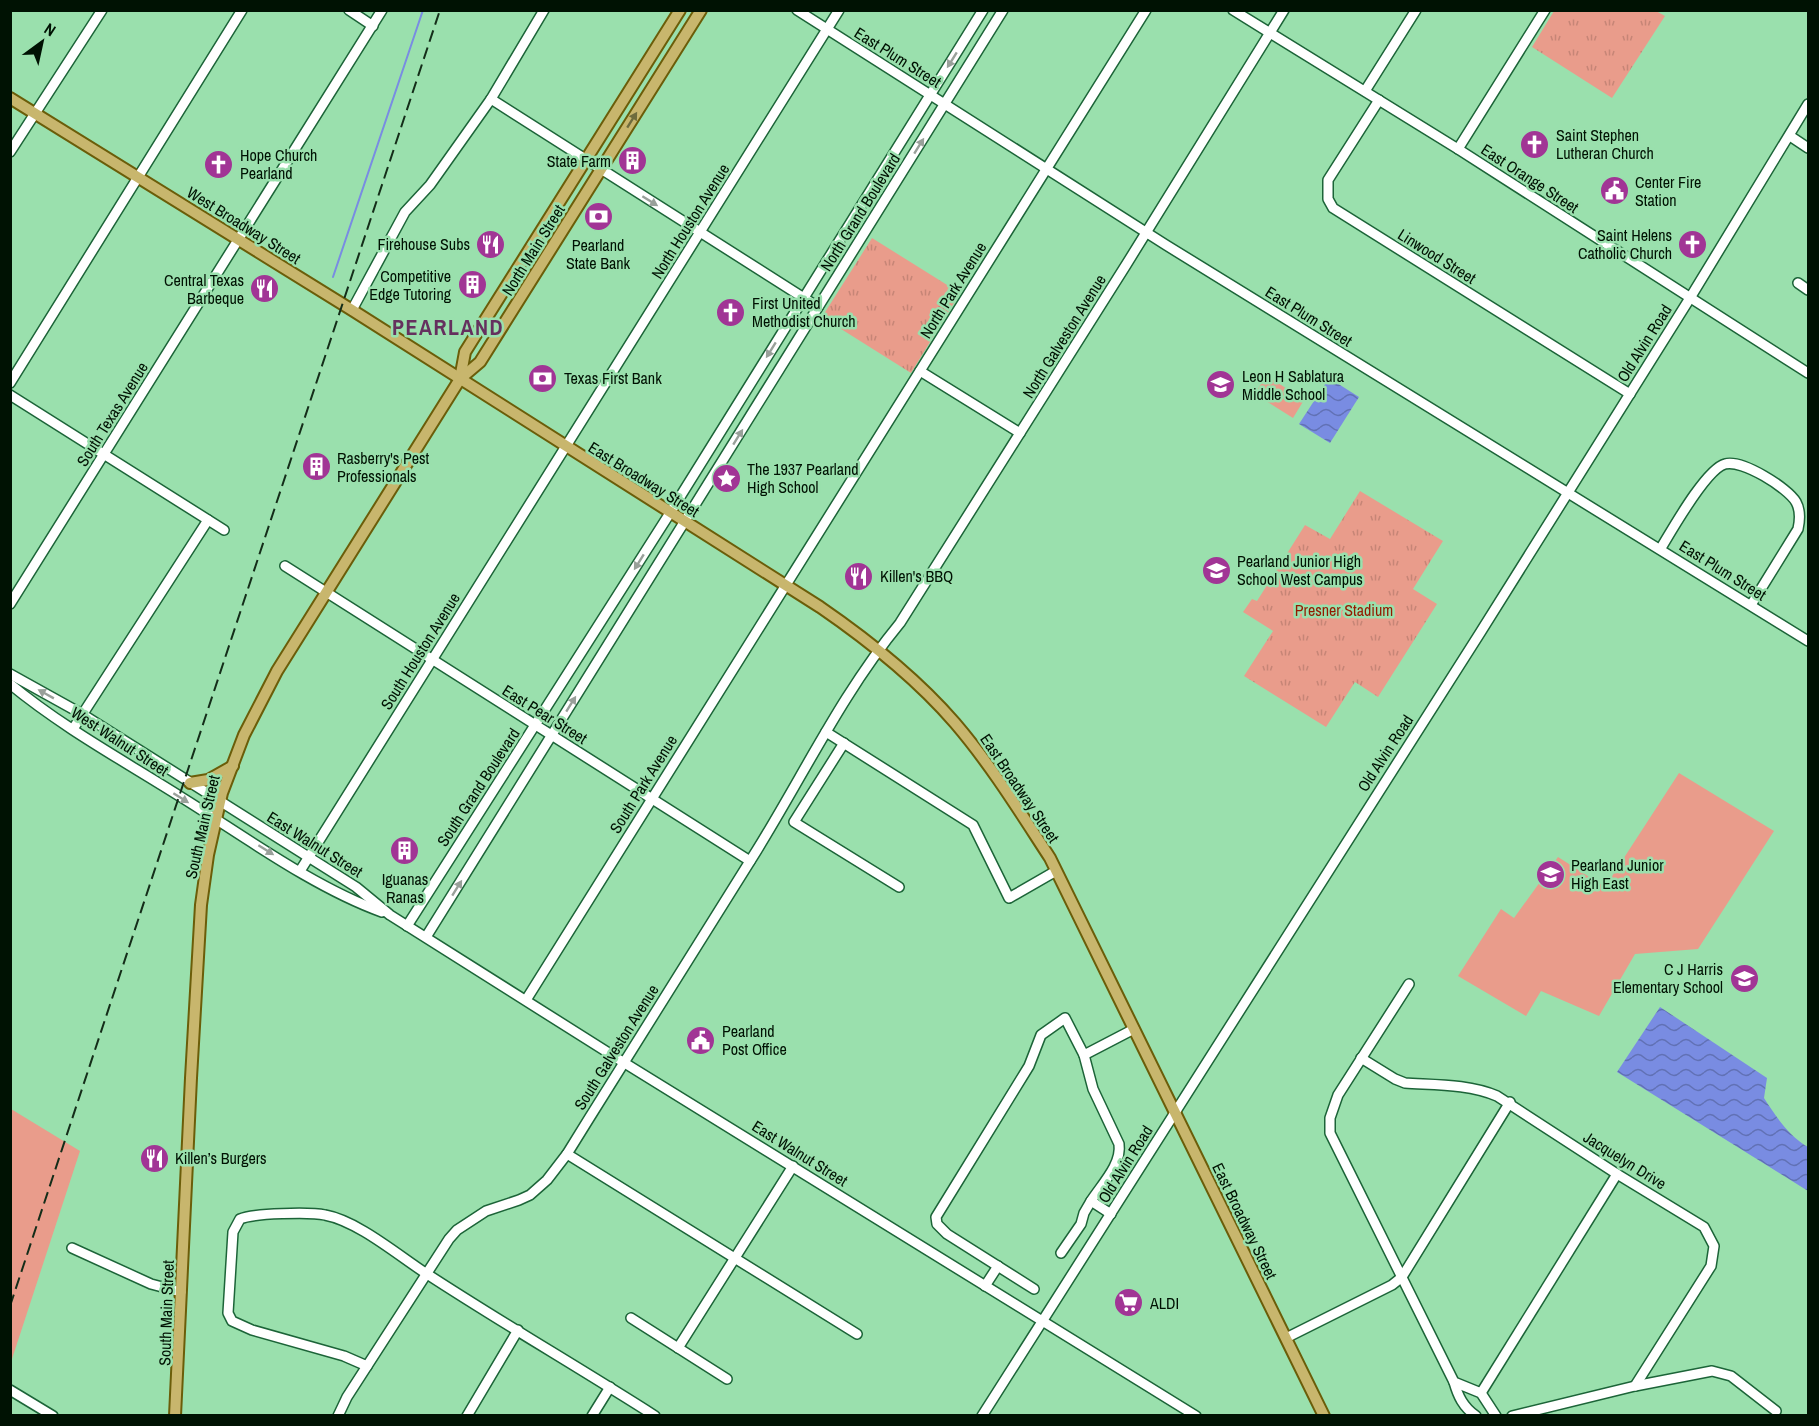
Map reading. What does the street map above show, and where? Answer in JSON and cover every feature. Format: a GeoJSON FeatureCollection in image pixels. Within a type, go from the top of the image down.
{"type":"FeatureCollection","features":[{"type":"Feature","properties":{"kind":"main road","name":"North Main Street"},"geometry":{"type":"LineString","coordinates":[[460,379],[465,352],[680,10]]}},
{"type":"Feature","properties":{"kind":"main road","name":"North Main Street"},"geometry":{"type":"LineString","coordinates":[[460,379],[480,362],[701,10]]}},
{"type":"Feature","properties":{"kind":"main road","name":"West Broadway Street"},"geometry":{"type":"LineString","coordinates":[[10,98],[460,379]]}},
{"type":"Feature","properties":{"kind":"main road","name":"East Broadway Street"},"geometry":{"type":"LineString","coordinates":[[460,379],[833,616],[921,688],[975,747],[1013,801],[1056,871],[1324,1416]]}},
{"type":"Feature","properties":{"kind":"main road","name":"South Main Street"},"geometry":{"type":"LineString","coordinates":[[176,1416],[201,905],[216,820],[244,735],[277,671],[460,379]]}},
{"type":"Feature","properties":{"kind":"main road"},"geometry":{"type":"LineString","coordinates":[[190,783],[208,780],[233,766]]}},
{"type":"Feature","properties":{"kind":"street"},"geometry":{"type":"LineString","coordinates":[[10,152],[102,10]]}},
{"type":"Feature","properties":{"kind":"street"},"geometry":{"type":"LineString","coordinates":[[10,382],[242,10]]}},
{"type":"Feature","properties":{"kind":"street"},"geometry":{"type":"LineString","coordinates":[[349,10],[373,26]]}},
{"type":"Feature","properties":{"kind":"street","name":"South Texas Avenue"},"geometry":{"type":"LineString","coordinates":[[10,604],[382,10]]}},
{"type":"Feature","properties":{"kind":"street"},"geometry":{"type":"LineString","coordinates":[[352,310],[405,212],[430,185],[491,99],[544,10]]}},
{"type":"Feature","properties":{"kind":"street","name":"East Plum Street"},"geometry":{"type":"LineString","coordinates":[[797,10],[1146,232],[1809,640]]}},
{"type":"Feature","properties":{"kind":"street","name":"North Houston Avenue"},"geometry":{"type":"LineString","coordinates":[[565,446],[839,10]]}},
{"type":"Feature","properties":{"kind":"street","name":"North Grand Boulevard"},"geometry":{"type":"LineString","coordinates":[[670,513],[983,10]]}},
{"type":"Feature","properties":{"kind":"street","name":"North Grand Boulevard"},"geometry":{"type":"LineString","coordinates":[[684,522],[1004,10]]}},
{"type":"Feature","properties":{"kind":"street","name":"North Park Avenue"},"geometry":{"type":"LineString","coordinates":[[786,585],[1146,10]]}},
{"type":"Feature","properties":{"kind":"street","name":"East Orange Street"},"geometry":{"type":"LineString","coordinates":[[1233,10],[1458,149],[1809,373]]}},
{"type":"Feature","properties":{"kind":"street","name":"North Galveston Avenue"},"geometry":{"type":"LineString","coordinates":[[877,650],[900,623],[1284,10]]}},
{"type":"Feature","properties":{"kind":"street"},"geometry":{"type":"LineString","coordinates":[[1365,91],[1416,10]]}},
{"type":"Feature","properties":{"kind":"street"},"geometry":{"type":"LineString","coordinates":[[1458,149],[1545,10]]}},
{"type":"Feature","properties":{"kind":"street"},"geometry":{"type":"LineString","coordinates":[[491,99],[818,308]]}},
{"type":"Feature","properties":{"kind":"street","name":"Linwood Street"},"geometry":{"type":"LineString","coordinates":[[1379,100],[1328,180],[1328,199],[1333,208],[1630,394]]}},
{"type":"Feature","properties":{"kind":"street","name":"Old Alvin Road"},"geometry":{"type":"LineString","coordinates":[[982,1416],[1569,492],[1809,104]]}},
{"type":"Feature","properties":{"kind":"street"},"geometry":{"type":"LineString","coordinates":[[1790,136],[1809,148]]}},
{"type":"Feature","properties":{"kind":"street"},"geometry":{"type":"LineString","coordinates":[[1798,283],[1809,290]]}},
{"type":"Feature","properties":{"kind":"street"},"geometry":{"type":"LineString","coordinates":[[920,371],[1020,433]]}},
{"type":"Feature","properties":{"kind":"street"},"geometry":{"type":"LineString","coordinates":[[10,395],[224,530]]}},
{"type":"Feature","properties":{"kind":"street","name":"South Houston Avenue"},"geometry":{"type":"LineString","coordinates":[[300,871],[565,446]]}},
{"type":"Feature","properties":{"kind":"street"},"geometry":{"type":"LineString","coordinates":[[1660,548],[1701,486],[1713,471],[1725,464],[1743,465],[1783,488],[1796,502],[1801,518],[1798,529],[1751,605]]}},
{"type":"Feature","properties":{"kind":"street","name":"South Grand Boulevard"},"geometry":{"type":"LineString","coordinates":[[407,926],[670,513]]}},
{"type":"Feature","properties":{"kind":"street"},"geometry":{"type":"LineString","coordinates":[[73,729],[208,520]]}},
{"type":"Feature","properties":{"kind":"street","name":"South Grand Boulevard"},"geometry":{"type":"LineString","coordinates":[[426,937],[684,522]]}},
{"type":"Feature","properties":{"kind":"street","name":"East Pear Street"},"geometry":{"type":"LineString","coordinates":[[285,566],[750,861]]}},
{"type":"Feature","properties":{"kind":"street","name":"South Park Avenue"},"geometry":{"type":"LineString","coordinates":[[526,1000],[786,585]]}},
{"type":"Feature","properties":{"kind":"street","name":"South Galveston Avenue"},"geometry":{"type":"LineString","coordinates":[[338,1416],[367,1366],[449,1239],[466,1222],[486,1210],[530,1195],[547,1180],[567,1154],[750,861],[877,650]]}},
{"type":"Feature","properties":{"kind":"street","name":"West Walnut Street"},"geometry":{"type":"LineString","coordinates":[[10,674],[82,714],[221,802]]}},
{"type":"Feature","properties":{"kind":"street","name":"West Walnut Street"},"geometry":{"type":"LineString","coordinates":[[10,684],[73,729],[216,820]]}},
{"type":"Feature","properties":{"kind":"street"},"geometry":{"type":"LineString","coordinates":[[826,732],[973,825],[1009,898],[1056,871]]}},
{"type":"Feature","properties":{"kind":"street"},"geometry":{"type":"LineString","coordinates":[[844,743],[794,822],[899,887]]}},
{"type":"Feature","properties":{"kind":"street","name":"East Walnut Street"},"geometry":{"type":"LineString","coordinates":[[221,802],[356,887],[407,926],[1196,1416]]}},
{"type":"Feature","properties":{"kind":"street","name":"East Walnut Street"},"geometry":{"type":"LineString","coordinates":[[216,820],[330,890],[390,915]]}},
{"type":"Feature","properties":{"kind":"street"},"geometry":{"type":"LineString","coordinates":[[1409,984],[1338,1095],[1330,1118],[1330,1133],[1454,1382],[1458,1395],[1464,1405],[1476,1416]]}},
{"type":"Feature","properties":{"kind":"street"},"geometry":{"type":"LineString","coordinates":[[1034,1289],[947,1234],[937,1224],[936,1217],[1029,1066],[1041,1035],[1065,1018],[1084,1055],[1093,1089],[1119,1144],[1120,1153],[1091,1201],[1081,1224],[1061,1253]]}},
{"type":"Feature","properties":{"kind":"street"},"geometry":{"type":"LineString","coordinates":[[1084,1055],[1134,1029]]}},
{"type":"Feature","properties":{"kind":"street","name":"Jacquelyn Drive"},"geometry":{"type":"LineString","coordinates":[[1361,1058],[1405,1083],[1445,1085],[1487,1091],[1510,1102],[1617,1174],[1704,1227],[1714,1246],[1711,1266],[1635,1386]]}},
{"type":"Feature","properties":{"kind":"street"},"geometry":{"type":"LineString","coordinates":[[1286,1338],[1392,1285],[1402,1277],[1510,1102]]}},
{"type":"Feature","properties":{"kind":"street"},"geometry":{"type":"LineString","coordinates":[[567,1154],[857,1334]]}},
{"type":"Feature","properties":{"kind":"street"},"geometry":{"type":"LineString","coordinates":[[678,1348],[793,1166]]}},
{"type":"Feature","properties":{"kind":"street"},"geometry":{"type":"LineString","coordinates":[[1481,1393],[1617,1174]]}},
{"type":"Feature","properties":{"kind":"street"},"geometry":{"type":"LineString","coordinates":[[1091,1201],[1111,1214]]}},
{"type":"Feature","properties":{"kind":"street"},"geometry":{"type":"LineString","coordinates":[[367,1366],[344,1356],[252,1330],[232,1321],[228,1313],[233,1232],[235,1224],[240,1219],[246,1216],[325,1215],[360,1230],[655,1416]]}},
{"type":"Feature","properties":{"kind":"street"},"geometry":{"type":"LineString","coordinates":[[72,1248],[151,1284],[181,1292]]}},
{"type":"Feature","properties":{"kind":"street"},"geometry":{"type":"LineString","coordinates":[[985,1286],[998,1266]]}},
{"type":"Feature","properties":{"kind":"street"},"geometry":{"type":"LineString","coordinates":[[631,1318],[727,1379]]}},
{"type":"Feature","properties":{"kind":"street"},"geometry":{"type":"LineString","coordinates":[[466,1416],[518,1330]]}},
{"type":"Feature","properties":{"kind":"street"},"geometry":{"type":"LineString","coordinates":[[1512,1416],[1635,1386],[1712,1371],[1731,1376],[1776,1411]]}},
{"type":"Feature","properties":{"kind":"street"},"geometry":{"type":"LineString","coordinates":[[1454,1382],[1481,1393],[1496,1416]]}},
{"type":"Feature","properties":{"kind":"street"},"geometry":{"type":"LineString","coordinates":[[592,1416],[610,1387]]}},
{"type":"Feature","properties":{"kind":"street"},"geometry":{"type":"LineString","coordinates":[[10,1390],[53,1416]]}},
{"type":"Feature","properties":{"kind":"green space"},"geometry":{"type":"Polygon","coordinates":[[[1554,11],[1656,11],[1665,16],[1612,98],[1532,47],[1554,11]]]}},
{"type":"Feature","properties":{"kind":"green space"},"geometry":{"type":"Polygon","coordinates":[[[872,238],[960,293],[911,373],[822,317],[872,238]]]}},
{"type":"Feature","properties":{"kind":"green space"},"geometry":{"type":"Polygon","coordinates":[[[1266,375],[1304,400],[1293,418],[1255,394],[1266,375]]]}},
{"type":"Feature","properties":{"kind":"green space","name":"Presner Stadium"},"geometry":{"type":"Polygon","coordinates":[[[1360,491],[1443,541],[1413,589],[1437,604],[1378,697],[1355,682],[1326,727],[1244,676],[1273,631],[1243,612],[1252,599],[1257,601],[1305,525],[1330,539],[1360,491]]]}},
{"type":"Feature","properties":{"kind":"green space"},"geometry":{"type":"Polygon","coordinates":[[[1679,773],[1774,831],[1698,949],[1635,954],[1599,1016],[1541,991],[1526,1016],[1458,976],[1501,909],[1514,918],[1558,857],[1605,887],[1679,773]]]}},
{"type":"Feature","properties":{"kind":"green space"},"geometry":{"type":"Polygon","coordinates":[[[11,1109],[80,1151],[11,1362],[11,1109]]]}},
{"type":"Feature","properties":{"kind":"water"},"geometry":{"type":"Polygon","coordinates":[[[1329,378],[1359,397],[1330,443],[1299,424],[1329,378]]]}},
{"type":"Feature","properties":{"kind":"water"},"geometry":{"type":"Polygon","coordinates":[[[1660,1007],[1767,1078],[1764,1098],[1778,1119],[1808,1147],[1808,1191],[1617,1072],[1660,1007]]]}},
{"type":"Feature","properties":{"kind":"waterway"},"geometry":{"type":"LineString","coordinates":[[333,277],[423,10]]}},
{"type":"Feature","properties":{"kind":"railway"},"geometry":{"type":"LineString","coordinates":[[10,1306],[440,10]]}},
{"type":"Feature","properties":{"kind":"place","name":"Saint Stephen Lutheran Church"},"geometry":{"type":"Point","coordinates":[1535,144]}},
{"type":"Feature","properties":{"kind":"place","name":"State Farm"},"geometry":{"type":"Point","coordinates":[632,161]}},
{"type":"Feature","properties":{"kind":"place","name":"Hope Church Pearland"},"geometry":{"type":"Point","coordinates":[219,164]}},
{"type":"Feature","properties":{"kind":"place","name":"Center Fire Station"},"geometry":{"type":"Point","coordinates":[1614,191]}},
{"type":"Feature","properties":{"kind":"place","name":"Pearland State Bank"},"geometry":{"type":"Point","coordinates":[598,217]}},
{"type":"Feature","properties":{"kind":"place","name":"Firehouse Subs"},"geometry":{"type":"Point","coordinates":[491,244]}},
{"type":"Feature","properties":{"kind":"place","name":"Saint Helens Catholic Church"},"geometry":{"type":"Point","coordinates":[1693,244]}},
{"type":"Feature","properties":{"kind":"place","name":"Competitive Edge Tutoring"},"geometry":{"type":"Point","coordinates":[472,285]}},
{"type":"Feature","properties":{"kind":"place","name":"Central Texas Barbeque"},"geometry":{"type":"Point","coordinates":[265,289]}},
{"type":"Feature","properties":{"kind":"place","name":"First United Methodist Church"},"geometry":{"type":"Point","coordinates":[731,312]}},
{"type":"Feature","properties":{"kind":"place","name":"Texas First Bank"},"geometry":{"type":"Point","coordinates":[543,378]}},
{"type":"Feature","properties":{"kind":"place","name":"Leon H Sablatura Middle School"},"geometry":{"type":"Point","coordinates":[1221,385]}},
{"type":"Feature","properties":{"kind":"place","name":"Rasberry's Pest Professionals"},"geometry":{"type":"Point","coordinates":[316,467]}},
{"type":"Feature","properties":{"kind":"place","name":"The 1937 Pearland High School"},"geometry":{"type":"Point","coordinates":[726,478]}},
{"type":"Feature","properties":{"kind":"place","name":"Pearland Junior High School West Campus"},"geometry":{"type":"Point","coordinates":[1216,570]}},
{"type":"Feature","properties":{"kind":"place","name":"Killen's BBQ"},"geometry":{"type":"Point","coordinates":[859,576]}},
{"type":"Feature","properties":{"kind":"place","name":"Iguanas Ranas"},"geometry":{"type":"Point","coordinates":[405,851]}},
{"type":"Feature","properties":{"kind":"place","name":"Pearland Junior High East"},"geometry":{"type":"Point","coordinates":[1550,874]}},
{"type":"Feature","properties":{"kind":"place","name":"C J Harris Elementary School"},"geometry":{"type":"Point","coordinates":[1744,978]}},
{"type":"Feature","properties":{"kind":"place","name":"Pearland Post Office"},"geometry":{"type":"Point","coordinates":[701,1040]}},
{"type":"Feature","properties":{"kind":"place","name":"Killen’s Burgers"},"geometry":{"type":"Point","coordinates":[154,1158]}},
{"type":"Feature","properties":{"kind":"place","name":"ALDI"},"geometry":{"type":"Point","coordinates":[1129,1303]}},
{"type":"Feature","properties":{"kind":"district","name":"PEARLAND"},"geometry":{"type":"Point","coordinates":[448,327]}}]}
